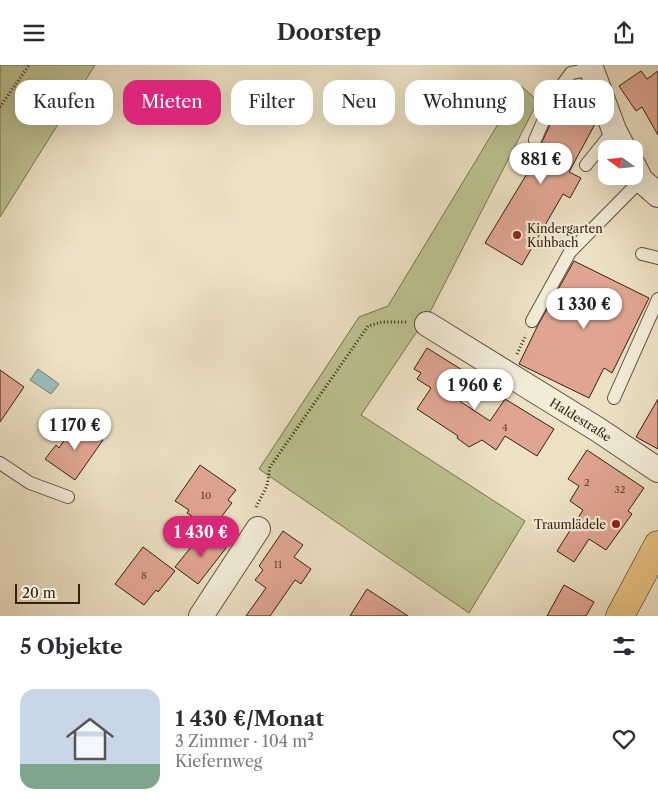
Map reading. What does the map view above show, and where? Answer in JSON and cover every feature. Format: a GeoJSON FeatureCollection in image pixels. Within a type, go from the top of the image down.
{"type":"FeatureCollection","features":[{"type":"Feature","properties":{"kind":"main road"},"geometry":{"type":"LineString","coordinates":[[620,616],[658,545]]}},
{"type":"Feature","properties":{"kind":"street"},"geometry":{"type":"LineString","coordinates":[[591,67],[619,139]]}},
{"type":"Feature","properties":{"kind":"street","name":"Haldestraße"},"geometry":{"type":"LineString","coordinates":[[427,325],[597,429],[658,470]]}},
{"type":"Feature","properties":{"kind":"street"},"geometry":{"type":"LineString","coordinates":[[201,616],[258,529]]}},
{"type":"Feature","properties":{"kind":"lane"},"geometry":{"type":"LineString","coordinates":[[535,140],[554,96],[571,73],[591,67]]}},
{"type":"Feature","properties":{"kind":"lane"},"geometry":{"type":"LineString","coordinates":[[586,165],[619,139]]}},
{"type":"Feature","properties":{"kind":"lane"},"geometry":{"type":"LineString","coordinates":[[532,321],[570,252],[644,181]]}},
{"type":"Feature","properties":{"kind":"lane"},"geometry":{"type":"LineString","coordinates":[[642,254],[658,257]]}},
{"type":"Feature","properties":{"kind":"lane"},"geometry":{"type":"LineString","coordinates":[[614,398],[658,299]]}},
{"type":"Feature","properties":{"kind":"lane"},"geometry":{"type":"LineString","coordinates":[[0,463],[30,483],[68,497]]}},
{"type":"Feature","properties":{"kind":"path"},"geometry":{"type":"LineString","coordinates":[[0,107],[29,65]]}},
{"type":"Feature","properties":{"kind":"path"},"geometry":{"type":"LineString","coordinates":[[258,529],[253,512],[267,486],[270,467],[368,326],[382,321],[427,325]]}},
{"type":"Feature","properties":{"kind":"path"},"geometry":{"type":"LineString","coordinates":[[507,375],[532,321]]}},
{"type":"Feature","properties":{"kind":"green space"},"geometry":{"type":"Polygon","coordinates":[[[0,65],[95,65],[86,80],[15,80],[15,125],[58,125],[0,217],[0,65]]]}},
{"type":"Feature","properties":{"kind":"green space"},"geometry":{"type":"Polygon","coordinates":[[[524,89],[534,97],[534,109],[430,312],[361,415],[525,521],[469,613],[259,469],[359,317],[388,306],[497,125],[524,125],[524,89]]]}},
{"type":"Feature","properties":{"kind":"water"},"geometry":{"type":"Polygon","coordinates":[[[38,369],[59,384],[51,394],[30,380],[38,369]]]}},
{"type":"Feature","properties":{"kind":"building"},"geometry":{"type":"Polygon","coordinates":[[[641,71],[647,79],[658,71],[658,135],[642,107],[636,111],[619,86],[641,71]]]}},
{"type":"Feature","properties":{"kind":"building"},"geometry":{"type":"Polygon","coordinates":[[[550,125],[594,125],[569,172],[581,178],[570,198],[563,194],[522,265],[485,243],[528,172],[512,163],[521,148],[529,152],[531,147],[540,146],[550,125]]]}},
{"type":"Feature","properties":{"kind":"building"},"geometry":{"type":"Polygon","coordinates":[[[574,261],[649,298],[612,373],[604,368],[589,398],[519,364],[537,327],[574,261]]]}},
{"type":"Feature","properties":{"kind":"building"},"geometry":{"type":"Polygon","coordinates":[[[427,348],[467,373],[452,396],[490,421],[505,399],[554,429],[537,456],[505,436],[496,450],[482,440],[469,447],[457,438],[458,436],[417,409],[431,388],[417,379],[421,373],[414,369],[427,348]]]}},
{"type":"Feature","properties":{"kind":"building"},"geometry":{"type":"Polygon","coordinates":[[[0,370],[24,387],[0,422],[0,370]]]}},
{"type":"Feature","properties":{"kind":"building"},"geometry":{"type":"Polygon","coordinates":[[[658,399],[658,449],[636,437],[658,399]]]}},
{"type":"Feature","properties":{"kind":"building"},"geometry":{"type":"Polygon","coordinates":[[[77,422],[103,440],[75,480],[45,459],[56,445],[59,448],[77,422]]]}},
{"type":"Feature","properties":{"kind":"building"},"geometry":{"type":"Polygon","coordinates":[[[587,450],[644,488],[628,511],[632,514],[606,550],[589,539],[574,562],[557,551],[583,510],[570,501],[579,486],[568,479],[587,450]]]}},
{"type":"Feature","properties":{"kind":"building"},"geometry":{"type":"Polygon","coordinates":[[[200,465],[236,490],[228,500],[232,503],[212,529],[187,513],[189,510],[175,501],[200,465]]]}},
{"type":"Feature","properties":{"kind":"building"},"geometry":{"type":"Polygon","coordinates":[[[204,531],[226,548],[198,584],[175,567],[204,531]]]}},
{"type":"Feature","properties":{"kind":"building"},"geometry":{"type":"Polygon","coordinates":[[[283,531],[303,545],[294,557],[311,569],[301,584],[295,580],[270,616],[246,616],[266,588],[255,580],[263,570],[259,566],[283,531]]]}},
{"type":"Feature","properties":{"kind":"building"},"geometry":{"type":"Polygon","coordinates":[[[143,547],[175,571],[158,592],[156,590],[144,605],[115,584],[143,547]]]}},
{"type":"Feature","properties":{"kind":"building"},"geometry":{"type":"Polygon","coordinates":[[[564,585],[594,602],[586,616],[547,616],[564,585]]]}},
{"type":"Feature","properties":{"kind":"building"},"geometry":{"type":"Polygon","coordinates":[[[367,589],[408,616],[350,616],[367,589]]]}},
{"type":"Feature","properties":{"kind":"place","name":"Kindergarten Kuhbach"},"geometry":{"type":"Point","coordinates":[517,235]}},
{"type":"Feature","properties":{"kind":"place","name":"Traumlädele"},"geometry":{"type":"Point","coordinates":[616,524]}}]}
